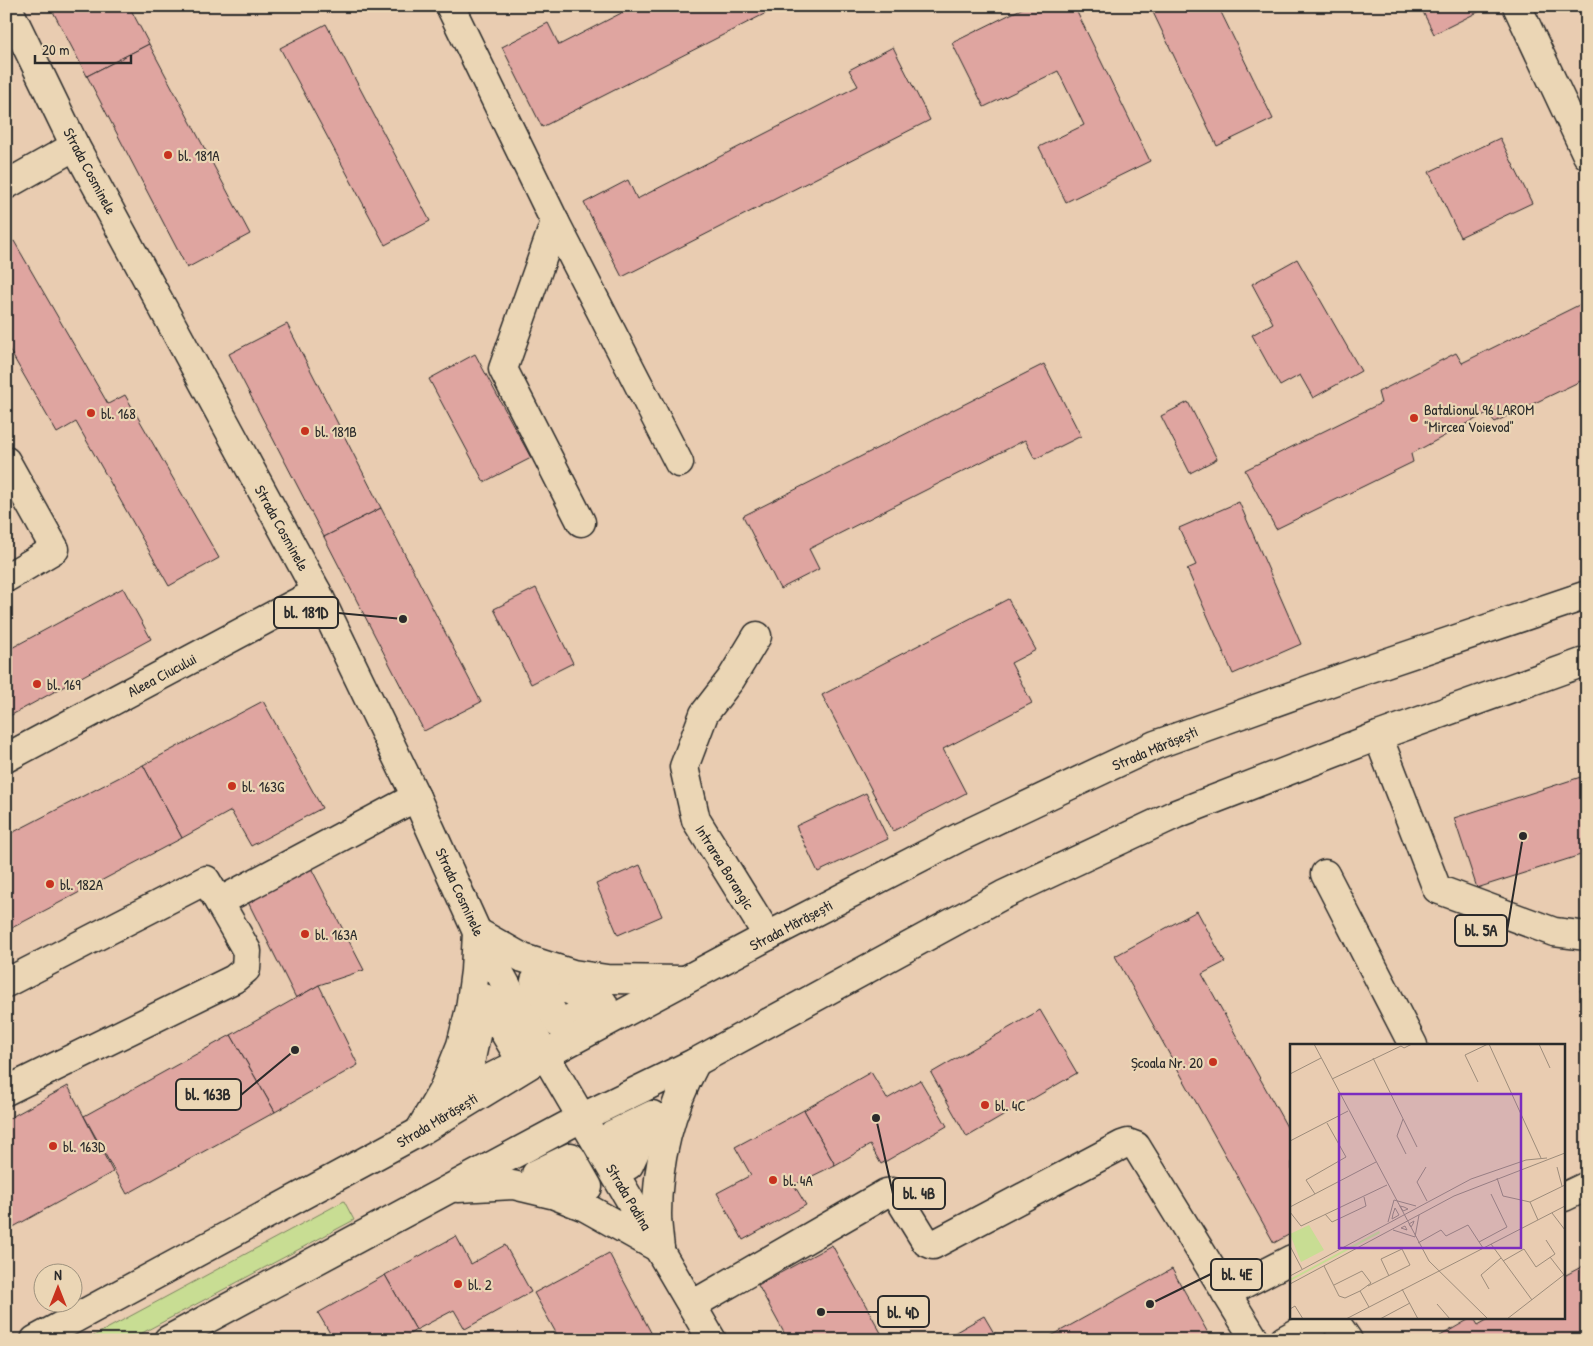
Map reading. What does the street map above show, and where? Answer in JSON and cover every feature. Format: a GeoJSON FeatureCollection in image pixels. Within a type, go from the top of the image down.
{"type":"FeatureCollection","features":[{"type":"Feature","properties":{"kind":"main road","name":"Strada Cosminele"},"geometry":{"type":"LineString","coordinates":[[7,6],[75,146],[317,592],[416,797],[477,932],[545,1055]]}},
{"type":"Feature","properties":{"kind":"main road"},"geometry":{"type":"LineString","coordinates":[[450,6],[555,222],[679,463]]}},
{"type":"Feature","properties":{"kind":"main road"},"geometry":{"type":"LineString","coordinates":[[1517,6],[1587,155]]}},
{"type":"Feature","properties":{"kind":"main road"},"geometry":{"type":"LineString","coordinates":[[6,185],[75,146]]}},
{"type":"Feature","properties":{"kind":"main road"},"geometry":{"type":"LineString","coordinates":[[555,222],[503,369],[581,522]]}},
{"type":"Feature","properties":{"kind":"main road"},"geometry":{"type":"LineString","coordinates":[[6,461],[56,549],[6,578]]}},
{"type":"Feature","properties":{"kind":"main road","name":"Aleea Ciucului"},"geometry":{"type":"LineString","coordinates":[[6,758],[317,592]]}},
{"type":"Feature","properties":{"kind":"main road","name":"Strada Mărășești"},"geometry":{"type":"LineString","coordinates":[[35,1340],[419,1132],[545,1055],[768,936],[960,837],[1155,745],[1353,674],[1587,595]]}},
{"type":"Feature","properties":{"kind":"main road","name":"Intrarea Borangic"},"geometry":{"type":"LineString","coordinates":[[757,636],[731,679],[704,714],[684,767],[696,820],[768,936]]}},
{"type":"Feature","properties":{"kind":"main road"},"geometry":{"type":"LineString","coordinates":[[168,1340],[582,1118],[696,1062],[1003,895],[1176,814],[1378,736],[1587,662]]}},
{"type":"Feature","properties":{"kind":"main road"},"geometry":{"type":"LineString","coordinates":[[1378,736],[1436,889],[1554,932],[1587,936]]}},
{"type":"Feature","properties":{"kind":"main road"},"geometry":{"type":"LineString","coordinates":[[219,902],[416,797]]}},
{"type":"Feature","properties":{"kind":"main road"},"geometry":{"type":"LineString","coordinates":[[1325,874],[1412,1044]]}},
{"type":"Feature","properties":{"kind":"main road"},"geometry":{"type":"LineString","coordinates":[[6,983],[206,880],[247,951],[246,968],[234,979],[6,1091]]}},
{"type":"Feature","properties":{"kind":"main road"},"geometry":{"type":"LineString","coordinates":[[419,1132],[443,1090],[460,1045],[470,1009],[475,971],[477,932],[523,958],[573,974],[607,979],[686,980]]}},
{"type":"Feature","properties":{"kind":"main road","name":"Strada Padina"},"geometry":{"type":"LineString","coordinates":[[545,1055],[712,1340]]}},
{"type":"Feature","properties":{"kind":"main road"},"geometry":{"type":"LineString","coordinates":[[660,1249],[657,1214],[664,1144],[674,1110],[687,1077],[696,1062]]}},
{"type":"Feature","properties":{"kind":"main road"},"geometry":{"type":"LineString","coordinates":[[692,1305],[886,1193],[892,1192],[897,1195],[926,1242],[932,1245],[1128,1143],[1136,1146],[1255,1340]]}},
{"type":"Feature","properties":{"kind":"main road"},"geometry":{"type":"LineString","coordinates":[[451,1188],[513,1185],[555,1195],[585,1207],[660,1249]]}},
{"type":"Feature","properties":{"kind":"main road"},"geometry":{"type":"LineString","coordinates":[[1566,1196],[1587,1186]]}},
{"type":"Feature","properties":{"kind":"main road"},"geometry":{"type":"LineString","coordinates":[[1226,1293],[1290,1260]]}},
{"type":"Feature","properties":{"kind":"main road"},"geometry":{"type":"LineString","coordinates":[[1284,1340],[1324,1318]]}},
{"type":"Feature","properties":{"kind":"main road"},"geometry":{"type":"LineString","coordinates":[[1333,1318],[1348,1340]]}},
{"type":"Feature","properties":{"kind":"green space"},"geometry":{"type":"Polygon","coordinates":[[[344,1201],[354,1220],[129,1340],[86,1340],[344,1201]]]}},
{"type":"Feature","properties":{"kind":"building"},"geometry":{"type":"Polygon","coordinates":[[[50,6],[129,6],[149,44],[87,76],[50,6]]]}},
{"type":"Feature","properties":{"kind":"building"},"geometry":{"type":"Polygon","coordinates":[[[635,6],[780,6],[542,127],[502,47],[548,23],[559,45],[635,6]]]}},
{"type":"Feature","properties":{"kind":"building"},"geometry":{"type":"Polygon","coordinates":[[[1027,6],[1074,6],[1150,161],[1066,202],[1039,147],[1084,125],[1058,71],[984,107],[952,43],[1027,6]]]}},
{"type":"Feature","properties":{"kind":"building"},"geometry":{"type":"Polygon","coordinates":[[[1150,6],[1218,6],[1273,119],[1217,146],[1150,6]]]}},
{"type":"Feature","properties":{"kind":"building"},"geometry":{"type":"Polygon","coordinates":[[[1420,6],[1490,6],[1434,34],[1420,6]]]}},
{"type":"Feature","properties":{"kind":"building"},"geometry":{"type":"Polygon","coordinates":[[[326,24],[430,221],[385,245],[280,48],[326,24]]]}},
{"type":"Feature","properties":{"kind":"building","name":"bl. 181A"},"geometry":{"type":"Polygon","coordinates":[[[149,44],[250,234],[187,268],[87,76],[149,44]]]}},
{"type":"Feature","properties":{"kind":"building"},"geometry":{"type":"Polygon","coordinates":[[[893,47],[930,120],[622,277],[584,203],[628,180],[637,199],[858,86],[849,70],[893,47]]]}},
{"type":"Feature","properties":{"kind":"building"},"geometry":{"type":"Polygon","coordinates":[[[1500,138],[1532,203],[1460,237],[1429,172],[1500,138]]]}},
{"type":"Feature","properties":{"kind":"building","name":"bl. 168"},"geometry":{"type":"Polygon","coordinates":[[[14,241],[108,404],[125,395],[219,558],[169,586],[76,422],[57,433],[6,344],[6,245],[14,241]]]}},
{"type":"Feature","properties":{"kind":"building"},"geometry":{"type":"Polygon","coordinates":[[[1297,259],[1361,371],[1313,398],[1300,375],[1280,386],[1252,335],[1273,323],[1252,284],[1297,259]]]}},
{"type":"Feature","properties":{"kind":"building","name":"Batalionul 96 LAROM \"Mircea Voievod\""},"geometry":{"type":"Polygon","coordinates":[[[1587,301],[1587,378],[1495,422],[1487,413],[1411,454],[1413,462],[1276,529],[1245,470],[1381,403],[1378,392],[1456,353],[1462,363],[1587,301]]]}},
{"type":"Feature","properties":{"kind":"building","name":"bl. 181B"},"geometry":{"type":"Polygon","coordinates":[[[287,324],[381,508],[324,537],[229,354],[287,324]]]}},
{"type":"Feature","properties":{"kind":"building"},"geometry":{"type":"Polygon","coordinates":[[[475,354],[531,458],[484,482],[429,379],[475,354]]]}},
{"type":"Feature","properties":{"kind":"building"},"geometry":{"type":"Polygon","coordinates":[[[1044,364],[1081,436],[1035,459],[1025,440],[809,549],[819,569],[780,589],[743,516],[1044,364]]]}},
{"type":"Feature","properties":{"kind":"building"},"geometry":{"type":"Polygon","coordinates":[[[1188,402],[1217,459],[1190,473],[1161,416],[1188,402]]]}},
{"type":"Feature","properties":{"kind":"building"},"geometry":{"type":"Polygon","coordinates":[[[1239,502],[1301,644],[1233,674],[1187,569],[1196,565],[1179,528],[1239,502]]]}},
{"type":"Feature","properties":{"kind":"building"},"geometry":{"type":"Polygon","coordinates":[[[381,508],[481,702],[424,731],[324,537],[381,508]]]}},
{"type":"Feature","properties":{"kind":"building","name":"bl. 169"},"geometry":{"type":"Polygon","coordinates":[[[123,588],[151,639],[6,718],[6,651],[123,588]]]}},
{"type":"Feature","properties":{"kind":"building"},"geometry":{"type":"Polygon","coordinates":[[[536,588],[573,663],[531,684],[494,609],[536,588]]]}},
{"type":"Feature","properties":{"kind":"building"},"geometry":{"type":"Polygon","coordinates":[[[1008,599],[1036,650],[1011,663],[1032,703],[943,749],[966,793],[893,831],[822,695],[1008,599]]]}},
{"type":"Feature","properties":{"kind":"building","name":"bl. 163G"},"geometry":{"type":"Polygon","coordinates":[[[263,701],[322,808],[251,846],[231,811],[182,838],[143,765],[263,701]]]}},
{"type":"Feature","properties":{"kind":"building","name":"bl. 182A"},"geometry":{"type":"Polygon","coordinates":[[[143,765],[182,838],[6,931],[6,836],[143,765]]]}},
{"type":"Feature","properties":{"kind":"building"},"geometry":{"type":"Polygon","coordinates":[[[1587,775],[1587,853],[1477,888],[1454,818],[1587,775]]]}},
{"type":"Feature","properties":{"kind":"building"},"geometry":{"type":"Polygon","coordinates":[[[866,793],[888,839],[818,872],[796,826],[866,793]]]}},
{"type":"Feature","properties":{"kind":"building"},"geometry":{"type":"Polygon","coordinates":[[[640,865],[662,916],[618,935],[596,884],[640,865]]]}},
{"type":"Feature","properties":{"kind":"building","name":"bl. 163A"},"geometry":{"type":"Polygon","coordinates":[[[310,866],[364,970],[319,985],[296,998],[246,898],[310,866]]]}},
{"type":"Feature","properties":{"kind":"building"},"geometry":{"type":"Polygon","coordinates":[[[1197,911],[1225,962],[1202,974],[1290,1132],[1290,1234],[1274,1243],[1115,956],[1197,911]]]}},
{"type":"Feature","properties":{"kind":"building"},"geometry":{"type":"Polygon","coordinates":[[[319,985],[358,1065],[275,1112],[231,1035],[319,985]]]}},
{"type":"Feature","properties":{"kind":"building"},"geometry":{"type":"Polygon","coordinates":[[[1587,987],[1587,1006],[1580,990],[1587,987]]]}},
{"type":"Feature","properties":{"kind":"building","name":"bl. 4C"},"geometry":{"type":"Polygon","coordinates":[[[1040,1010],[1077,1073],[967,1137],[931,1073],[1040,1010]]]}},
{"type":"Feature","properties":{"kind":"building"},"geometry":{"type":"Polygon","coordinates":[[[231,1035],[275,1112],[127,1194],[84,1116],[231,1035]]]}},
{"type":"Feature","properties":{"kind":"building"},"geometry":{"type":"Polygon","coordinates":[[[871,1072],[887,1099],[920,1080],[947,1126],[881,1164],[870,1145],[835,1165],[804,1110],[871,1072]]]}},
{"type":"Feature","properties":{"kind":"building","name":"bl. 163D"},"geometry":{"type":"Polygon","coordinates":[[[68,1086],[113,1172],[6,1231],[6,1120],[68,1086]]]}},
{"type":"Feature","properties":{"kind":"building","name":"bl. 4A"},"geometry":{"type":"Polygon","coordinates":[[[804,1110],[835,1165],[794,1185],[806,1205],[743,1240],[717,1193],[751,1175],[735,1147],[804,1110]]]}},
{"type":"Feature","properties":{"kind":"building","name":"bl. 2"},"geometry":{"type":"Polygon","coordinates":[[[456,1236],[471,1264],[505,1245],[531,1292],[465,1329],[454,1310],[416,1330],[385,1275],[456,1236]]]}},
{"type":"Feature","properties":{"kind":"building"},"geometry":{"type":"Polygon","coordinates":[[[832,1245],[885,1340],[788,1340],[758,1285],[832,1245]]]}},
{"type":"Feature","properties":{"kind":"building"},"geometry":{"type":"Polygon","coordinates":[[[609,1253],[655,1340],[560,1340],[534,1293],[609,1253]]]}},
{"type":"Feature","properties":{"kind":"building"},"geometry":{"type":"Polygon","coordinates":[[[1585,1265],[1587,1268],[1587,1336],[1580,1340],[1435,1339],[1471,1318],[1474,1318],[1478,1325],[1490,1318],[1566,1318],[1566,1275],[1585,1265]]]}},
{"type":"Feature","properties":{"kind":"building"},"geometry":{"type":"Polygon","coordinates":[[[1172,1269],[1212,1340],[1044,1340],[1172,1269]]]}},
{"type":"Feature","properties":{"kind":"building"},"geometry":{"type":"Polygon","coordinates":[[[385,1275],[416,1330],[400,1340],[334,1340],[318,1313],[385,1275]]]}},
{"type":"Feature","properties":{"kind":"building"},"geometry":{"type":"Polygon","coordinates":[[[984,1316],[998,1340],[942,1340],[984,1316]]]}},
{"type":"Feature","properties":{"kind":"place","name":"bl. 181A"},"geometry":{"type":"Point","coordinates":[168,155]}},
{"type":"Feature","properties":{"kind":"place","name":"bl. 168"},"geometry":{"type":"Point","coordinates":[91,413]}},
{"type":"Feature","properties":{"kind":"place","name":"Batalionul 96 LAROM \"Mircea Voievod\""},"geometry":{"type":"Point","coordinates":[1414,418]}},
{"type":"Feature","properties":{"kind":"place","name":"bl. 181B"},"geometry":{"type":"Point","coordinates":[305,431]}},
{"type":"Feature","properties":{"kind":"place","name":"bl. 181D"},"geometry":{"type":"Point","coordinates":[403,619]}},
{"type":"Feature","properties":{"kind":"place","name":"bl. 169"},"geometry":{"type":"Point","coordinates":[37,684]}},
{"type":"Feature","properties":{"kind":"place","name":"bl. 163G"},"geometry":{"type":"Point","coordinates":[232,786]}},
{"type":"Feature","properties":{"kind":"place","name":"bl. 5A"},"geometry":{"type":"Point","coordinates":[1523,836]}},
{"type":"Feature","properties":{"kind":"place","name":"bl. 182A"},"geometry":{"type":"Point","coordinates":[50,884]}},
{"type":"Feature","properties":{"kind":"place","name":"bl. 163A"},"geometry":{"type":"Point","coordinates":[305,934]}},
{"type":"Feature","properties":{"kind":"place","name":"bl. 163B"},"geometry":{"type":"Point","coordinates":[295,1050]}},
{"type":"Feature","properties":{"kind":"place","name":"Școala Nr. 20"},"geometry":{"type":"Point","coordinates":[1213,1062]}},
{"type":"Feature","properties":{"kind":"place","name":"bl. 4C"},"geometry":{"type":"Point","coordinates":[985,1105]}},
{"type":"Feature","properties":{"kind":"place","name":"bl. 4B"},"geometry":{"type":"Point","coordinates":[876,1118]}},
{"type":"Feature","properties":{"kind":"place","name":"bl. 163D"},"geometry":{"type":"Point","coordinates":[53,1146]}},
{"type":"Feature","properties":{"kind":"place","name":"bl. 4A"},"geometry":{"type":"Point","coordinates":[773,1180]}},
{"type":"Feature","properties":{"kind":"place","name":"bl. 2"},"geometry":{"type":"Point","coordinates":[458,1284]}},
{"type":"Feature","properties":{"kind":"place","name":"bl. 4E"},"geometry":{"type":"Point","coordinates":[1150,1304]}},
{"type":"Feature","properties":{"kind":"place","name":"bl. 4D"},"geometry":{"type":"Point","coordinates":[821,1312]}}]}
